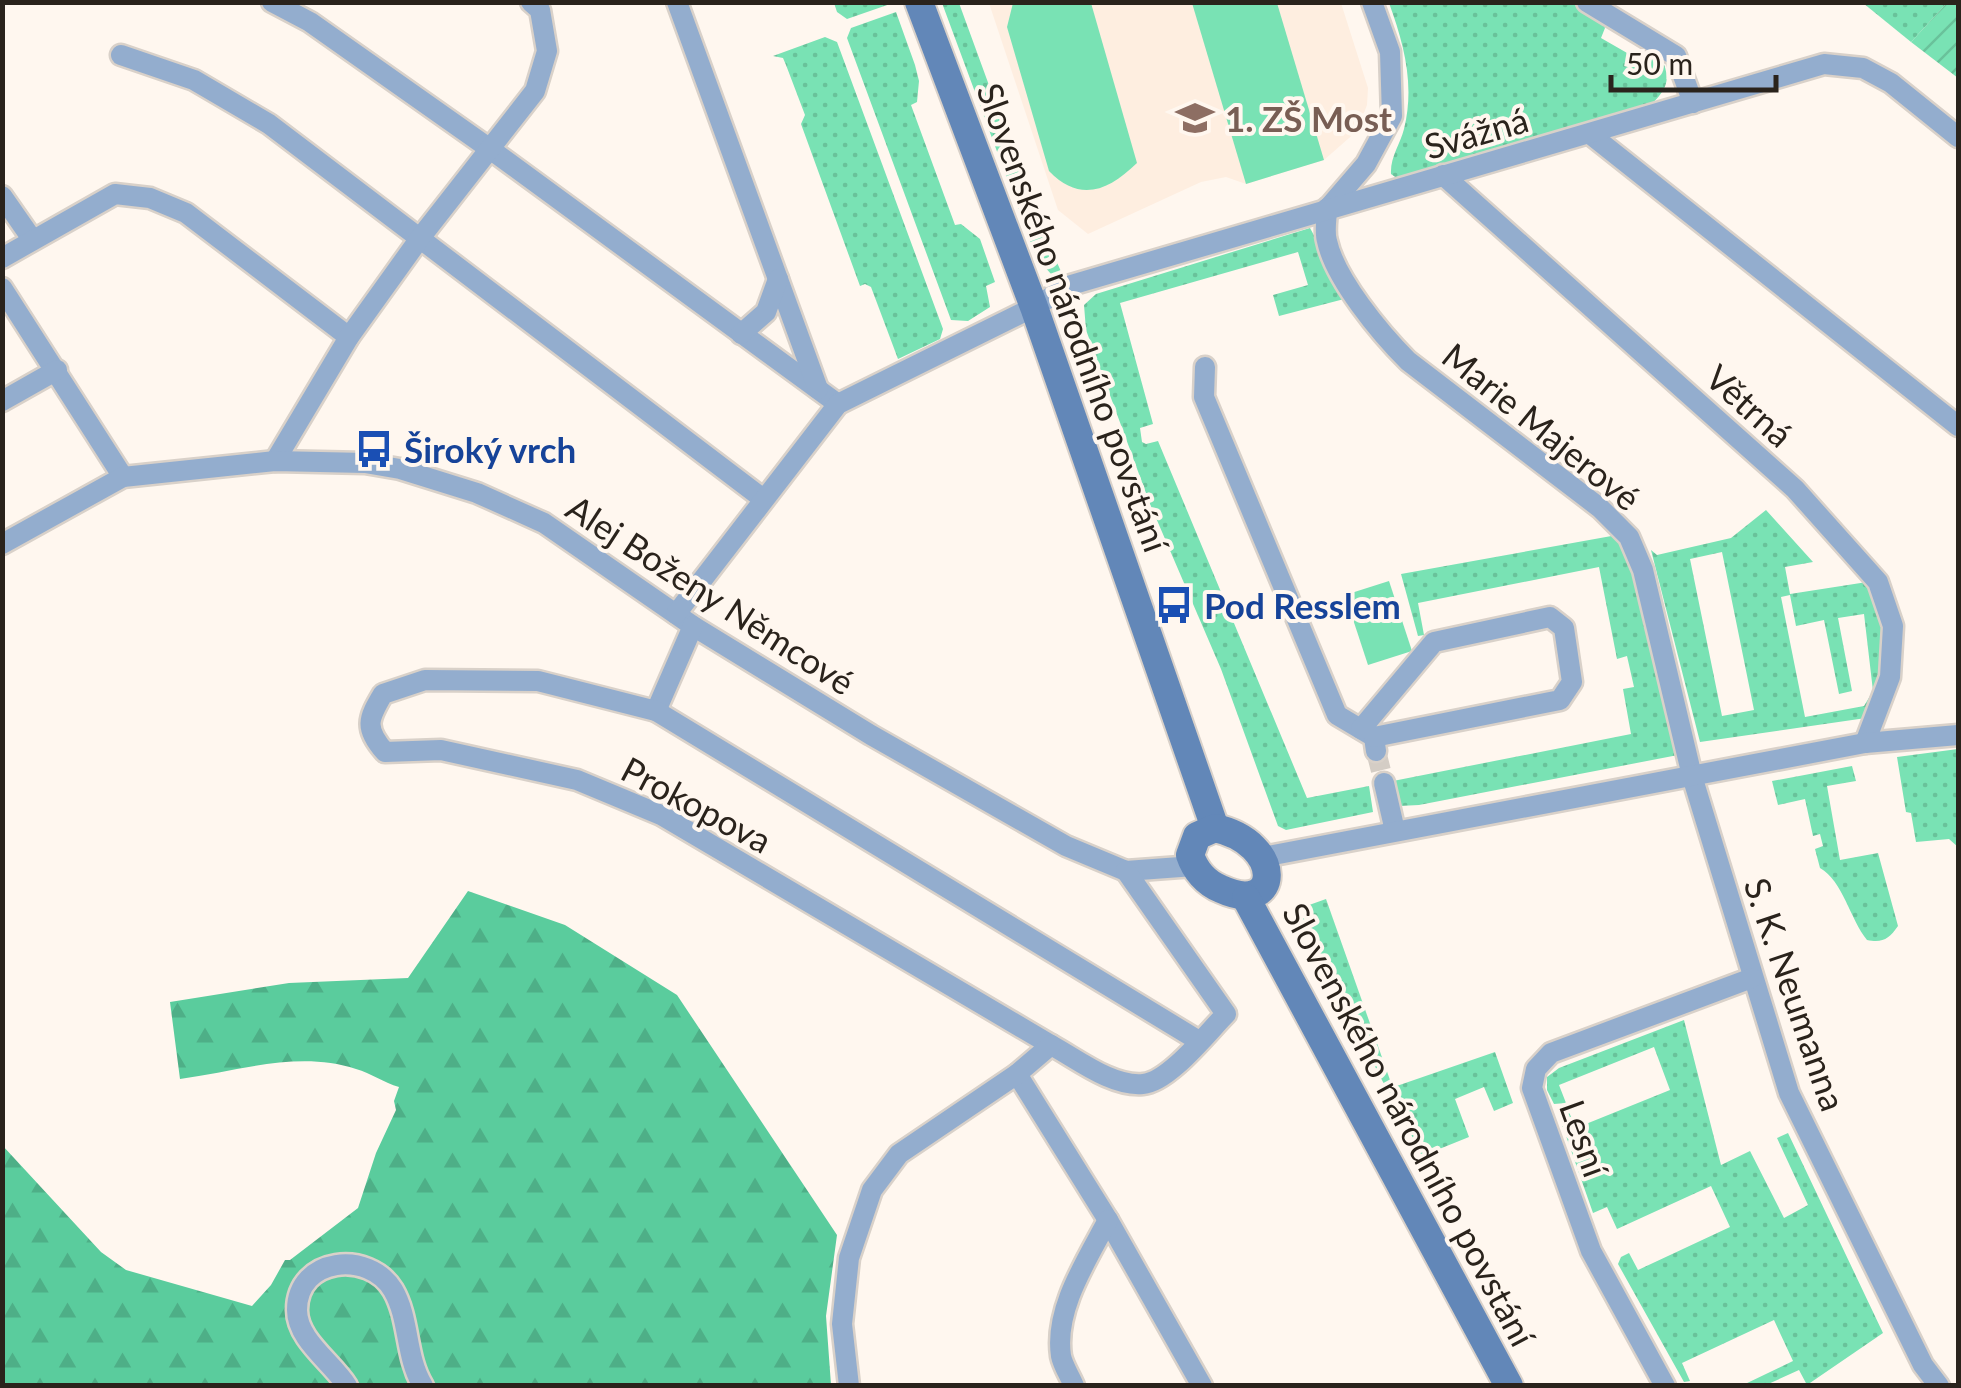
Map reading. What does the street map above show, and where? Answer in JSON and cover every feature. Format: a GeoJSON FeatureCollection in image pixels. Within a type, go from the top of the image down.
{"type":"FeatureCollection","features":[{"type":"Feature","properties":{"kind":"street"},"geometry":{"type":"LineString","coordinates":[[272,2],[310,22],[490,149],[838,404],[676,614]]}},
{"type":"Feature","properties":{"kind":"street"},"geometry":{"type":"LineString","coordinates":[[677,2],[818,390]]}},
{"type":"Feature","properties":{"kind":"street","name":"Slovenského národního povstání"},"geometry":{"type":"LineString","coordinates":[[918,2],[1034,307],[1215,828]]}},
{"type":"Feature","properties":{"kind":"street"},"geometry":{"type":"LineString","coordinates":[[1328,208],[1366,164],[1392,116],[1390,52],[1372,2]]}},
{"type":"Feature","properties":{"kind":"street"},"geometry":{"type":"LineString","coordinates":[[1587,2],[1676,56],[1693,103]]}},
{"type":"Feature","properties":{"kind":"street"},"geometry":{"type":"LineString","coordinates":[[275,461],[349,337],[420,238],[535,91],[546,51],[543,5]]}},
{"type":"Feature","properties":{"kind":"street"},"geometry":{"type":"LineString","coordinates":[[122,55],[194,80],[269,124],[762,498]]}},
{"type":"Feature","properties":{"kind":"street","name":"Svážná"},"geometry":{"type":"LineString","coordinates":[[838,404],[1034,307],[1072,284],[1824,64],[1862,68],[1891,83],[1958,137]]}},
{"type":"Feature","properties":{"kind":"street"},"geometry":{"type":"LineString","coordinates":[[1590,134],[1958,426]]}},
{"type":"Feature","properties":{"kind":"street","name":"Větrná"},"geometry":{"type":"LineString","coordinates":[[1443,175],[1795,489],[1878,582],[1893,626],[1890,677],[1865,744]]}},
{"type":"Feature","properties":{"kind":"street"},"geometry":{"type":"LineString","coordinates":[[2,258],[115,194],[150,198],[186,213],[349,337]]}},
{"type":"Feature","properties":{"kind":"street"},"geometry":{"type":"LineString","coordinates":[[2,196],[32,238]]}},
{"type":"Feature","properties":{"kind":"street","name":"Marie Majerové"},"geometry":{"type":"LineString","coordinates":[[1328,208],[1326,240],[1349,288],[1380,333],[1408,361],[1600,508],[1629,537],[1643,570],[1692,776]]}},
{"type":"Feature","properties":{"kind":"street"},"geometry":{"type":"LineString","coordinates":[[741,334],[766,312],[778,279]]}},
{"type":"Feature","properties":{"kind":"street"},"geometry":{"type":"LineString","coordinates":[[2,288],[123,477]]}},
{"type":"Feature","properties":{"kind":"street"},"geometry":{"type":"LineString","coordinates":[[1206,366],[1204,397],[1337,715],[1370,739],[1560,700],[1572,682],[1564,628],[1550,617],[1434,642],[1370,739]]}},
{"type":"Feature","properties":{"kind":"street"},"geometry":{"type":"LineString","coordinates":[[2,401],[57,370]]}},
{"type":"Feature","properties":{"kind":"street","name":"Alej Boženy Němcové"},"geometry":{"type":"LineString","coordinates":[[2,544],[123,477],[275,461],[382,466],[477,492],[544,522],[693,626],[870,736],[1066,846],[1126,871],[1194,866]]}},
{"type":"Feature","properties":{"kind":"street","name":"Prokopova"},"geometry":{"type":"LineString","coordinates":[[656,711],[693,626]]}},
{"type":"Feature","properties":{"kind":"street","name":"Prokopova"},"geometry":{"type":"LineString","coordinates":[[1126,871],[1226,1014],[1198,1042],[1162,1078],[1143,1084],[1110,1077],[1050,1045],[661,814],[577,780],[441,750],[384,752],[372,737],[370,716],[383,694],[426,680],[538,681],[656,711],[1198,1042]]}},
{"type":"Feature","properties":{"kind":"street"},"geometry":{"type":"LineString","coordinates":[[1263,856],[1865,744],[1958,735]]}},
{"type":"Feature","properties":{"kind":"street","name":"S. K. Neumanna"},"geometry":{"type":"LineString","coordinates":[[1692,776],[1789,1093],[1923,1365],[1938,1386]]}},
{"type":"Feature","properties":{"kind":"street"},"geometry":{"type":"LineString","coordinates":[[1384,783],[1394,832]]}},
{"type":"Feature","properties":{"kind":"street"},"geometry":{"type":"LineString","coordinates":[[1215,828],[1244,839],[1263,856],[1268,876],[1261,890],[1246,898],[1212,886],[1194,866],[1190,855],[1197,836],[1215,828]]}},
{"type":"Feature","properties":{"kind":"street","name":"Slovenského národního povstání"},"geometry":{"type":"LineString","coordinates":[[1246,898],[1509,1386]]}},
{"type":"Feature","properties":{"kind":"street","name":"Lesní"},"geometry":{"type":"LineString","coordinates":[[1665,1386],[1591,1251],[1532,1088],[1536,1069],[1552,1053],[1752,978]]}},
{"type":"Feature","properties":{"kind":"street"},"geometry":{"type":"LineString","coordinates":[[849,1386],[842,1324],[850,1258],[872,1190],[899,1154],[1018,1074],[1050,1045]]}},
{"type":"Feature","properties":{"kind":"street"},"geometry":{"type":"LineString","coordinates":[[1018,1074],[1108,1220],[1202,1386]]}},
{"type":"Feature","properties":{"kind":"street"},"geometry":{"type":"LineString","coordinates":[[1074,1386],[1062,1358],[1062,1322],[1078,1278],[1108,1220]]}},
{"type":"Feature","properties":{"kind":"street"},"geometry":{"type":"LineString","coordinates":[[347,1386],[338,1370],[310,1343],[297,1310],[303,1288],[315,1272],[338,1263],[373,1272],[392,1288],[423,1386]]}},
{"type":"Feature","properties":{"kind":"shaded area","name":"1. ZŠ Most"},"geometry":{"type":"Polygon","coordinates":[[[989,3],[1341,3],[1368,88],[1367,105],[1357,131],[1324,160],[1246,184],[1226,177],[1201,182],[1088,234],[1058,210],[989,3]]]}},
{"type":"Feature","properties":{"kind":"green space"},"geometry":{"type":"Polygon","coordinates":[[[893,2],[847,19],[837,12],[834,3],[893,2]]]}},
{"type":"Feature","properties":{"kind":"green space"},"geometry":{"type":"Polygon","coordinates":[[[942,3],[959,3],[1040,225],[1064,278],[1051,274],[1036,257],[942,3]]]}},
{"type":"Feature","properties":{"kind":"green space"},"geometry":{"type":"Polygon","coordinates":[[[1013,3],[1091,3],[1137,163],[1115,181],[1083,190],[1060,181],[1049,171],[1007,27],[1013,3]]]}},
{"type":"Feature","properties":{"kind":"green space"},"geometry":{"type":"Polygon","coordinates":[[[1192,3],[1277,3],[1324,160],[1246,184],[1192,3]]]}},
{"type":"Feature","properties":{"kind":"green space"},"geometry":{"type":"Polygon","coordinates":[[[1389,3],[1576,3],[1600,16],[1605,28],[1601,38],[1641,61],[1648,53],[1661,57],[1666,83],[1651,105],[1398,179],[1391,174],[1391,168],[1404,129],[1408,81],[1389,3]]]}},
{"type":"Feature","properties":{"kind":"green space"},"geometry":{"type":"Polygon","coordinates":[[[1863,3],[1947,3],[1911,42],[1863,3]]]}},
{"type":"Feature","properties":{"kind":"green space"},"geometry":{"type":"Polygon","coordinates":[[[1947,3],[1958,3],[1958,78],[1911,42],[1947,3]]]}},
{"type":"Feature","properties":{"kind":"green space"},"geometry":{"type":"Polygon","coordinates":[[[896,12],[919,81],[917,102],[911,105],[955,225],[961,224],[980,239],[995,282],[986,286],[990,307],[968,321],[951,320],[847,38],[851,28],[896,12]]]}},
{"type":"Feature","properties":{"kind":"green space"},"geometry":{"type":"Polygon","coordinates":[[[825,37],[837,42],[943,329],[940,339],[898,359],[871,287],[860,286],[801,124],[805,115],[786,65],[783,58],[773,56],[825,37]]]}},
{"type":"Feature","properties":{"kind":"green space"},"geometry":{"type":"Polygon","coordinates":[[[1310,228],[1348,298],[1279,316],[1273,295],[1308,285],[1298,252],[1120,303],[1153,424],[1140,428],[1142,442],[1158,441],[1307,798],[1369,786],[1373,812],[1286,830],[1278,826],[1221,669],[1150,504],[1086,330],[1084,305],[1096,294],[1310,228]]]}},
{"type":"Feature","properties":{"kind":"green space"},"geometry":{"type":"Polygon","coordinates":[[[1766,510],[1813,562],[1785,567],[1790,594],[1867,582],[1881,620],[1885,651],[1880,681],[1866,718],[1700,742],[1651,550],[1657,555],[1731,538],[1766,510]],[[1722,552],[1690,559],[1722,716],[1754,710],[1722,552]],[[1790,595],[1781,597],[1805,717],[1864,706],[1873,691],[1864,614],[1838,618],[1852,691],[1839,694],[1824,620],[1796,626],[1790,595]]]}},
{"type":"Feature","properties":{"kind":"green space"},"geometry":{"type":"Polygon","coordinates":[[[1617,535],[1641,596],[1678,755],[1399,806],[1393,781],[1631,734],[1623,689],[1634,687],[1627,656],[1617,659],[1599,567],[1418,603],[1424,635],[1418,636],[1401,574],[1617,535]]]}},
{"type":"Feature","properties":{"kind":"green space"},"geometry":{"type":"Polygon","coordinates":[[[1389,581],[1412,651],[1368,665],[1345,595],[1389,581]]]}},
{"type":"Feature","properties":{"kind":"green space"},"geometry":{"type":"Polygon","coordinates":[[[1958,749],[1958,847],[1949,839],[1916,842],[1911,813],[1906,812],[1897,757],[1958,749]]]}},
{"type":"Feature","properties":{"kind":"green space"},"geometry":{"type":"Polygon","coordinates":[[[1852,766],[1856,781],[1827,786],[1840,860],[1878,853],[1898,926],[1881,940],[1867,940],[1835,882],[1820,868],[1815,849],[1823,846],[1820,834],[1813,836],[1805,799],[1778,805],[1772,781],[1852,766]]]}},
{"type":"Feature","properties":{"kind":"green space"},"geometry":{"type":"Polygon","coordinates":[[[468,891],[565,925],[677,995],[837,1235],[826,1316],[831,1385],[3,1385],[2,1145],[101,1252],[126,1270],[252,1306],[271,1285],[285,1260],[358,1208],[376,1153],[396,1110],[394,1101],[399,1087],[356,1069],[313,1061],[268,1064],[180,1079],[170,1002],[289,983],[408,978],[468,891]]]}},
{"type":"Feature","properties":{"kind":"green space"},"geometry":{"type":"Polygon","coordinates":[[[1326,899],[1390,1080],[1384,1084],[1295,910],[1326,899]]]}},
{"type":"Feature","properties":{"kind":"green space"},"geometry":{"type":"Polygon","coordinates":[[[1684,1020],[1721,1165],[1750,1151],[1784,1218],[1808,1205],[1777,1138],[1788,1133],[1883,1333],[1807,1385],[1799,1370],[1766,1385],[1743,1385],[1793,1361],[1774,1320],[1682,1363],[1690,1381],[1684,1382],[1618,1264],[1629,1253],[1638,1270],[1730,1227],[1711,1186],[1617,1229],[1607,1207],[1593,1213],[1559,1116],[1568,1110],[1576,1128],[1670,1090],[1654,1047],[1559,1085],[1566,1103],[1554,1104],[1547,1090],[1547,1077],[1559,1068],[1684,1020]]]}},
{"type":"Feature","properties":{"kind":"green space"},"geometry":{"type":"Polygon","coordinates":[[[1495,1052],[1513,1103],[1494,1111],[1484,1087],[1455,1099],[1469,1137],[1422,1156],[1388,1089],[1495,1052]]]}},
{"type":"Feature","properties":{"kind":"tunnel"},"geometry":{"type":"LineString","coordinates":[[1376,751],[1384,783]]}},
{"type":"Feature","properties":{"kind":"place","name":"1. ZŠ Most"},"geometry":{"type":"Point","coordinates":[1195,118]}},
{"type":"Feature","properties":{"kind":"place","name":"Široký vrch"},"geometry":{"type":"Point","coordinates":[374,449]}},
{"type":"Feature","properties":{"kind":"place","name":"Pod Resslem"},"geometry":{"type":"Point","coordinates":[1174,605]}}]}
